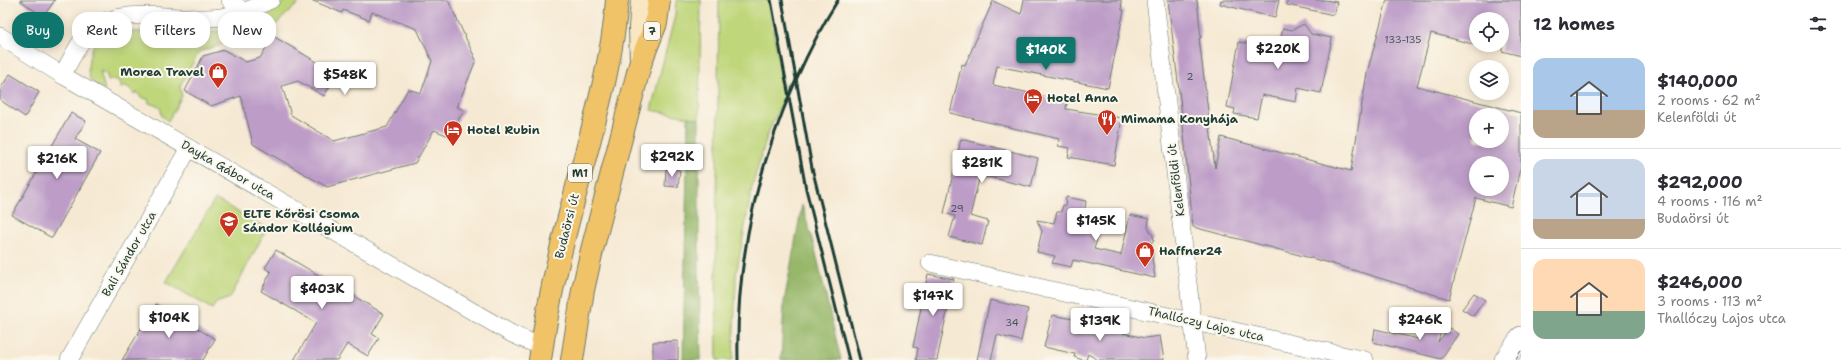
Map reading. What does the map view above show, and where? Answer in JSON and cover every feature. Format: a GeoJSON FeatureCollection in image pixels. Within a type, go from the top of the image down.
{"type":"FeatureCollection","features":[{"type":"Feature","properties":{"kind":"main road","name":"Budaörsi út"},"geometry":{"type":"LineString","coordinates":[[541,353],[560,251],[608,65],[617,0]]}},
{"type":"Feature","properties":{"kind":"main road"},"geometry":{"type":"LineString","coordinates":[[641,61],[640,28],[642,0]]}},
{"type":"Feature","properties":{"kind":"main road","name":"7"},"geometry":{"type":"LineString","coordinates":[[641,61],[656,23],[659,0]]}},
{"type":"Feature","properties":{"kind":"main road","name":"M1"},"geometry":{"type":"LineString","coordinates":[[572,360],[583,290],[641,61]]}},
{"type":"Feature","properties":{"kind":"street"},"geometry":{"type":"LineString","coordinates":[[230,0],[244,12],[271,0]]}},
{"type":"Feature","properties":{"kind":"street","name":"Kelenföldi út"},"geometry":{"type":"LineString","coordinates":[[1155,0],[1197,360]]}},
{"type":"Feature","properties":{"kind":"street"},"geometry":{"type":"LineString","coordinates":[[62,75],[84,39],[92,30],[108,20],[138,15],[192,18],[218,17]]}},
{"type":"Feature","properties":{"kind":"street","name":"Dayka Gábor utca"},"geometry":{"type":"LineString","coordinates":[[0,36],[62,75],[512,334],[541,353]]}},
{"type":"Feature","properties":{"kind":"street","name":"Bali Sándor utca"},"geometry":{"type":"LineString","coordinates":[[69,360],[189,148]]}},
{"type":"Feature","properties":{"kind":"street","name":"Thallóczy Lajos utca"},"geometry":{"type":"LineString","coordinates":[[930,263],[1365,360]]}},
{"type":"Feature","properties":{"kind":"street"},"geometry":{"type":"LineString","coordinates":[[1505,360],[1521,337]]}},
{"type":"Feature","properties":{"kind":"green space"},"geometry":{"type":"Polygon","coordinates":[[[287,0],[302,0],[276,24],[276,12],[265,12],[287,0]]]}},
{"type":"Feature","properties":{"kind":"green space"},"geometry":{"type":"Polygon","coordinates":[[[676,0],[701,0],[699,119],[651,110],[675,15],[676,0]]]}},
{"type":"Feature","properties":{"kind":"green space"},"geometry":{"type":"Polygon","coordinates":[[[719,0],[768,0],[785,96],[768,133],[752,187],[736,276],[733,360],[717,360],[716,272],[719,0]]]}},
{"type":"Feature","properties":{"kind":"green space"},"geometry":{"type":"Polygon","coordinates":[[[210,31],[218,31],[218,46],[199,52],[180,86],[182,96],[168,121],[162,116],[160,107],[149,103],[148,99],[141,98],[138,93],[133,94],[132,90],[126,86],[121,88],[120,83],[115,79],[108,81],[107,75],[100,71],[105,90],[94,84],[88,74],[89,60],[92,48],[132,48],[132,32],[140,32],[140,48],[210,48],[210,31]]]}},
{"type":"Feature","properties":{"kind":"green space"},"geometry":{"type":"Polygon","coordinates":[[[688,117],[699,119],[699,271],[701,360],[683,360],[688,117]]]}},
{"type":"Feature","properties":{"kind":"green space"},"geometry":{"type":"Polygon","coordinates":[[[215,199],[267,228],[230,298],[216,303],[212,309],[166,282],[215,199]]]}},
{"type":"Feature","properties":{"kind":"green space"},"geometry":{"type":"Polygon","coordinates":[[[802,205],[815,249],[841,360],[781,360],[784,302],[802,205]]]}},
{"type":"Feature","properties":{"kind":"building"},"geometry":{"type":"Polygon","coordinates":[[[20,0],[55,0],[47,12],[36,12],[20,0]]]}},
{"type":"Feature","properties":{"kind":"building"},"geometry":{"type":"Polygon","coordinates":[[[311,0],[448,0],[476,60],[457,107],[464,110],[449,136],[434,130],[415,163],[327,187],[253,144],[241,96],[211,106],[185,91],[203,56],[224,50],[246,62],[260,58],[266,48],[276,48],[276,38],[337,74],[324,96],[298,81],[282,86],[291,115],[334,141],[387,127],[408,89],[421,93],[432,61],[417,29],[372,12],[369,20],[343,10],[342,13],[311,0]]]}},
{"type":"Feature","properties":{"kind":"building"},"geometry":{"type":"Polygon","coordinates":[[[1024,0],[1121,0],[1122,10],[1124,10],[1108,88],[997,66],[993,85],[1057,99],[1067,103],[1066,109],[1122,118],[1114,165],[1068,157],[1070,148],[1058,146],[1059,139],[950,113],[962,64],[965,65],[993,1],[1021,14],[1024,0]]]}},
{"type":"Feature","properties":{"kind":"building"},"geometry":{"type":"Polygon","coordinates":[[[1168,0],[1197,0],[1201,38],[1199,38],[1215,168],[1221,137],[1351,171],[1367,73],[1387,0],[1521,0],[1521,56],[1506,52],[1509,52],[1509,12],[1469,12],[1469,43],[1431,33],[1417,86],[1502,108],[1469,108],[1469,148],[1509,148],[1509,110],[1521,113],[1521,165],[1511,207],[1476,198],[1449,299],[1326,262],[1193,227],[1182,115],[1168,0]]]}},
{"type":"Feature","properties":{"kind":"building"},"geometry":{"type":"Polygon","coordinates":[[[1221,0],[1279,0],[1275,18],[1220,4],[1221,0]]]}},
{"type":"Feature","properties":{"kind":"building"},"geometry":{"type":"Polygon","coordinates":[[[1287,0],[1325,0],[1337,2],[1334,15],[1287,5],[1287,0]]]}},
{"type":"Feature","properties":{"kind":"building"},"geometry":{"type":"Polygon","coordinates":[[[1304,24],[1311,34],[1332,38],[1321,93],[1298,88],[1296,102],[1262,95],[1257,118],[1234,114],[1235,109],[1227,107],[1239,42],[1278,49],[1283,28],[1292,30],[1304,24]]]}},
{"type":"Feature","properties":{"kind":"building"},"geometry":{"type":"Polygon","coordinates":[[[10,74],[39,92],[25,117],[0,100],[0,89],[10,74]]]}},
{"type":"Feature","properties":{"kind":"building"},"geometry":{"type":"Polygon","coordinates":[[[71,113],[86,121],[75,139],[100,153],[52,238],[12,215],[71,113]]]}},
{"type":"Feature","properties":{"kind":"building"},"geometry":{"type":"Polygon","coordinates":[[[961,139],[1038,158],[1031,187],[980,175],[970,216],[988,221],[982,245],[949,237],[955,216],[944,213],[961,139]]]}},
{"type":"Feature","properties":{"kind":"building"},"geometry":{"type":"Polygon","coordinates":[[[666,169],[680,170],[678,187],[665,186],[666,169]]]}},
{"type":"Feature","properties":{"kind":"building"},"geometry":{"type":"Polygon","coordinates":[[[1066,197],[1086,201],[1082,229],[1099,233],[1094,249],[1121,255],[1130,215],[1149,219],[1148,227],[1154,240],[1150,244],[1155,278],[1073,260],[1071,267],[1052,263],[1055,256],[1037,252],[1042,231],[1037,220],[1054,223],[1057,212],[1061,212],[1063,205],[1065,206],[1066,197]]]}},
{"type":"Feature","properties":{"kind":"building","name":"ELTE Kőrösi Csoma Sándor Kollégium"},"geometry":{"type":"Polygon","coordinates":[[[276,250],[384,314],[372,334],[379,338],[368,356],[347,344],[337,360],[294,360],[316,323],[261,291],[271,272],[265,268],[276,250]]]}},
{"type":"Feature","properties":{"kind":"building"},"geometry":{"type":"Polygon","coordinates":[[[928,274],[954,279],[937,360],[916,360],[918,348],[913,347],[928,274]]]}},
{"type":"Feature","properties":{"kind":"building"},"geometry":{"type":"Polygon","coordinates":[[[1474,293],[1485,300],[1473,316],[1462,309],[1474,293]]]}},
{"type":"Feature","properties":{"kind":"building"},"geometry":{"type":"Polygon","coordinates":[[[990,300],[1028,309],[1021,341],[997,335],[991,360],[977,360],[990,300]]]}},
{"type":"Feature","properties":{"kind":"building"},"geometry":{"type":"Polygon","coordinates":[[[156,304],[215,339],[203,360],[122,360],[156,304]]]}},
{"type":"Feature","properties":{"kind":"building"},"geometry":{"type":"Polygon","coordinates":[[[1052,315],[1124,329],[1123,333],[1145,338],[1160,336],[1164,360],[1098,360],[1088,354],[1086,360],[1083,360],[1074,357],[1075,354],[1044,347],[1052,315]]]}},
{"type":"Feature","properties":{"kind":"building"},"geometry":{"type":"Polygon","coordinates":[[[1434,318],[1443,324],[1438,342],[1449,328],[1458,334],[1441,359],[1373,342],[1375,329],[1418,339],[1434,318]]]}},
{"type":"Feature","properties":{"kind":"building"},"geometry":{"type":"Polygon","coordinates":[[[678,341],[678,360],[653,360],[653,342],[678,341]]]}},
{"type":"Feature","properties":{"kind":"tram line"},"geometry":{"type":"LineString","coordinates":[[1515,360],[1521,351]]}},
{"type":"Feature","properties":{"kind":"railway"},"geometry":{"type":"LineString","coordinates":[[771,0],[806,189],[849,360]]}},
{"type":"Feature","properties":{"kind":"railway"},"geometry":{"type":"LineString","coordinates":[[782,0],[812,168],[860,360]]}},
{"type":"Feature","properties":{"kind":"railway"},"geometry":{"type":"LineString","coordinates":[[738,360],[738,324],[745,252],[751,217],[760,182],[770,148],[796,80],[826,19],[838,0]]}},
{"type":"Feature","properties":{"kind":"place","name":"Morea Travel"},"geometry":{"type":"Point","coordinates":[218,89]}},
{"type":"Feature","properties":{"kind":"place","name":"Hotel Anna"},"geometry":{"type":"Point","coordinates":[1033,115]}},
{"type":"Feature","properties":{"kind":"place","name":"Mimama Konyhája"},"geometry":{"type":"Point","coordinates":[1107,136]}},
{"type":"Feature","properties":{"kind":"place","name":"Hotel Rubin"},"geometry":{"type":"Point","coordinates":[453,147]}},
{"type":"Feature","properties":{"kind":"place","name":"ELTE Kőrösi Csoma Sándor Kollégium"},"geometry":{"type":"Point","coordinates":[229,238]}},
{"type":"Feature","properties":{"kind":"place","name":"Haffner24"},"geometry":{"type":"Point","coordinates":[1145,268]}}]}
